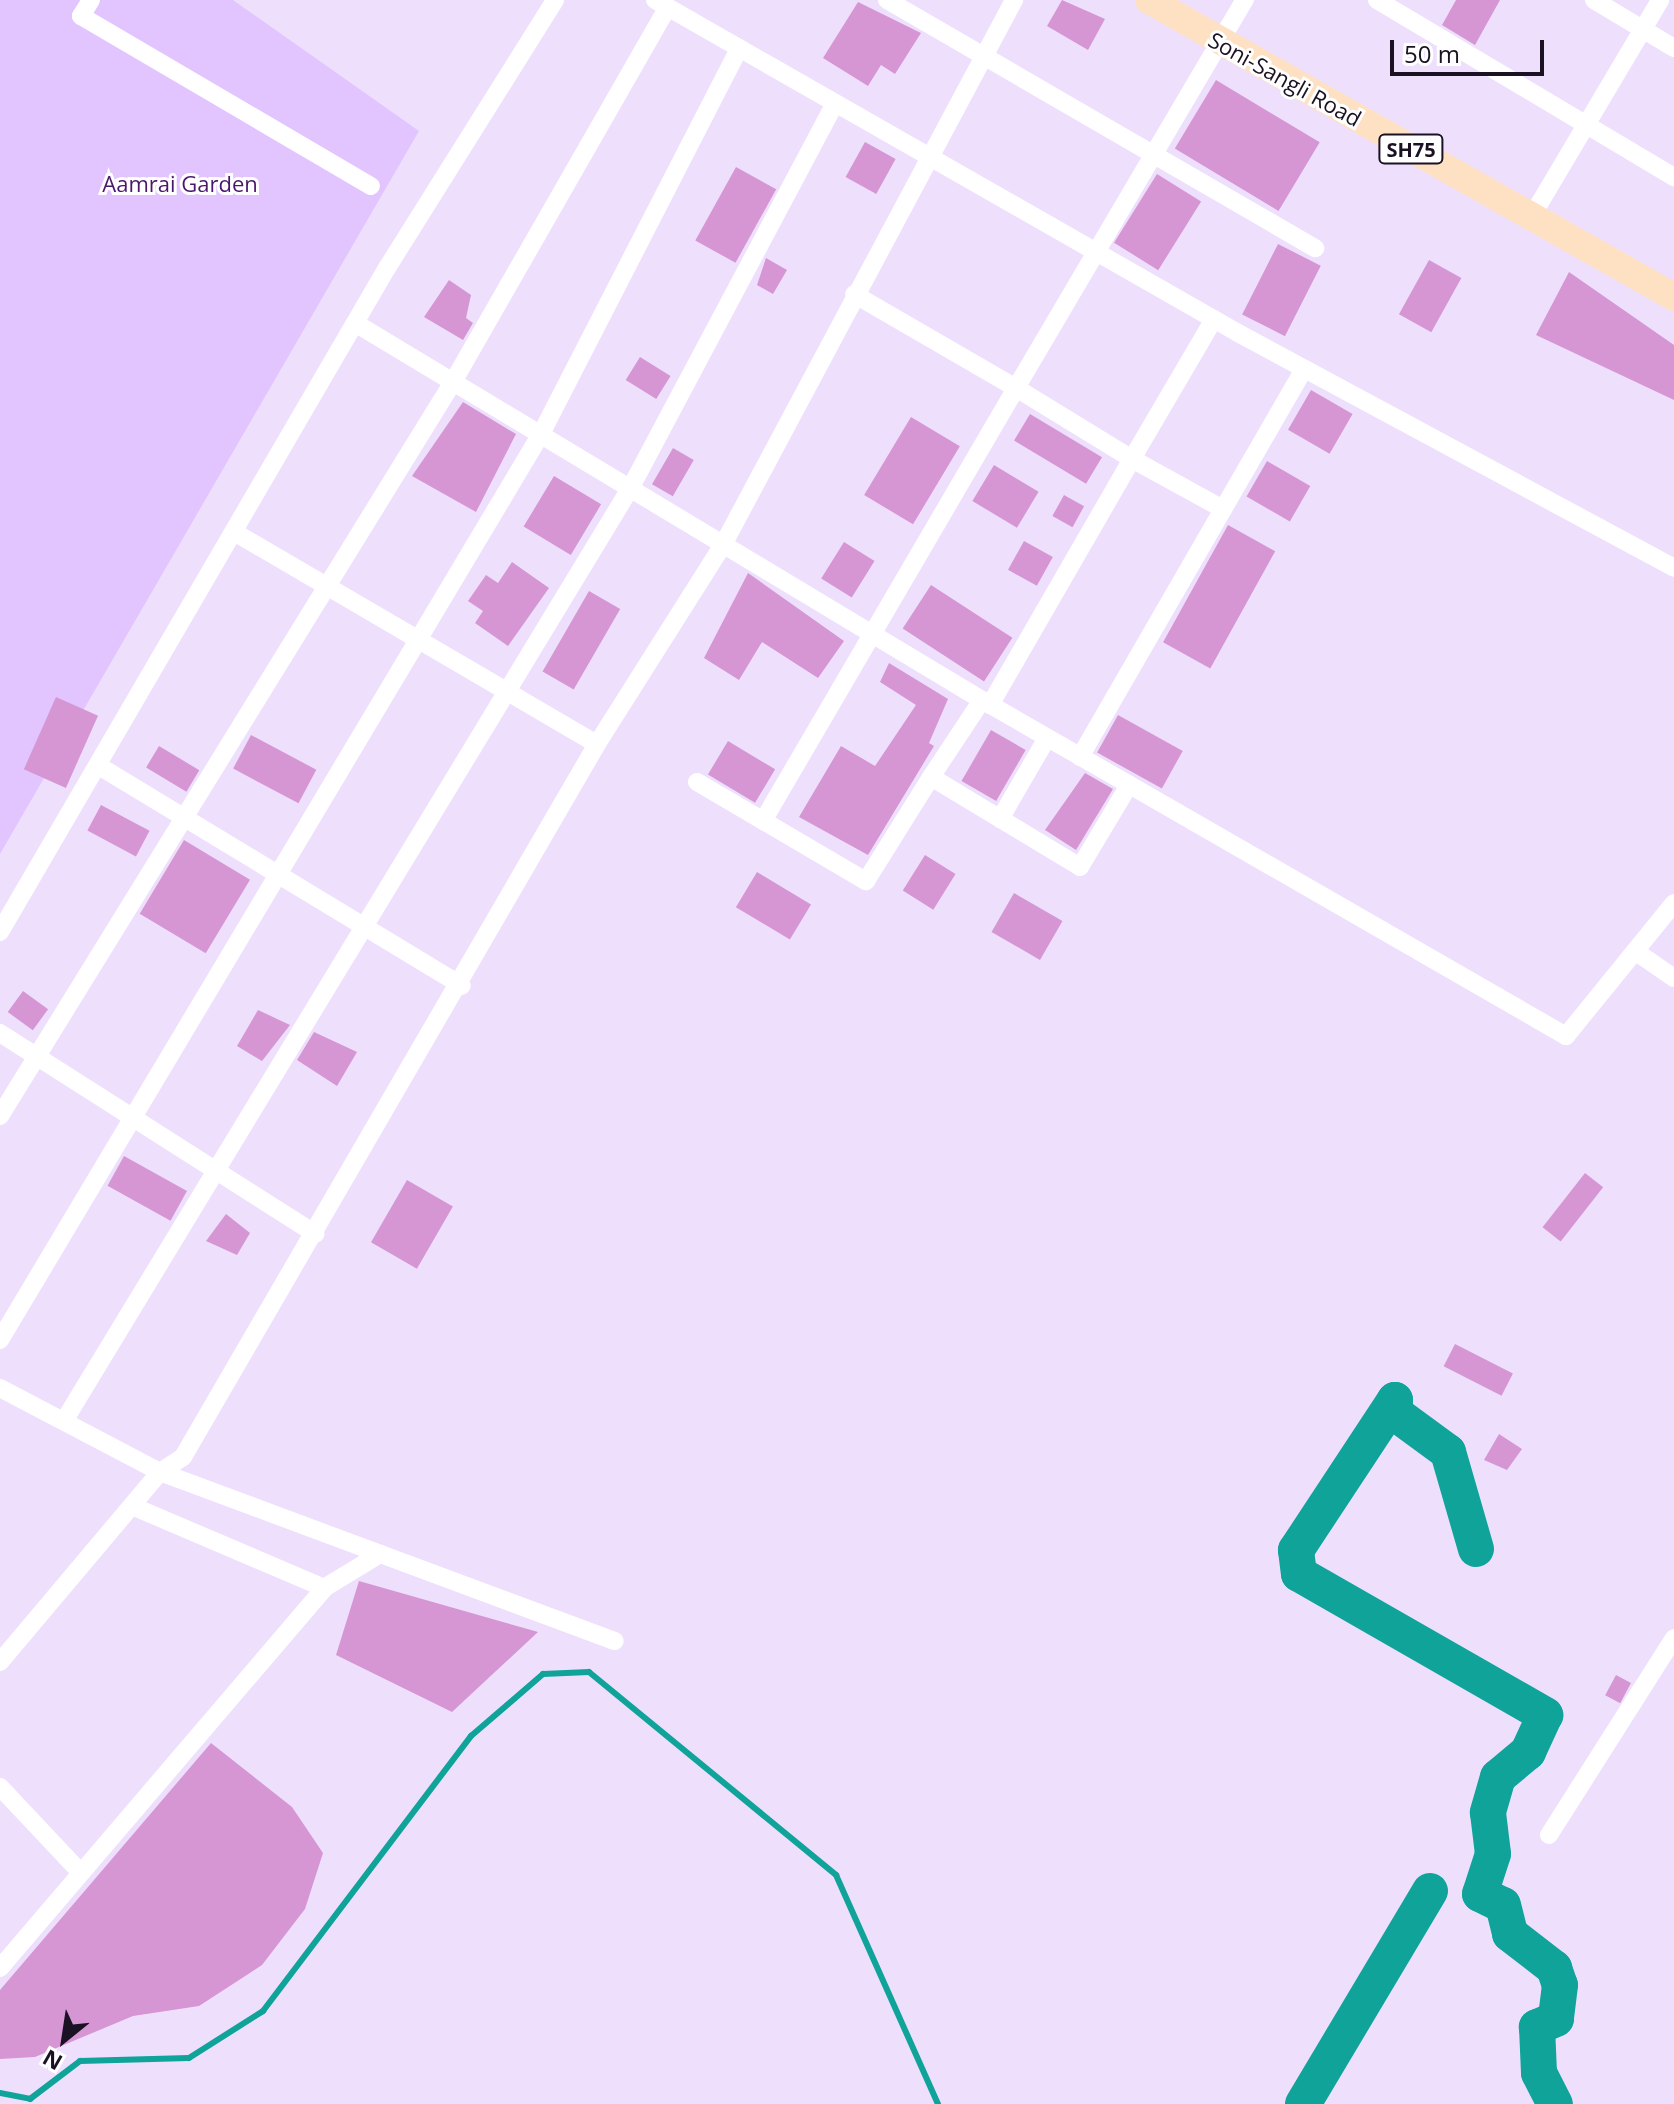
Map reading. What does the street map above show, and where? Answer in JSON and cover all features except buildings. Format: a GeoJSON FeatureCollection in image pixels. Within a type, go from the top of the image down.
{"type":"FeatureCollection","features":[{"type":"Feature","properties":{"kind":"main road","name":"Soni-Sangli Road"},"geometry":{"type":"LineString","coordinates":[[1149,0],[1674,297]]}},
{"type":"Feature","properties":{"kind":"street"},"geometry":{"type":"LineString","coordinates":[[91,0],[81,16],[371,186]]}},
{"type":"Feature","properties":{"kind":"street"},"geometry":{"type":"LineString","coordinates":[[0,932],[355,323],[555,0]]}},
{"type":"Feature","properties":{"kind":"street"},"geometry":{"type":"LineString","coordinates":[[887,0],[1315,248]]}},
{"type":"Feature","properties":{"kind":"street"},"geometry":{"type":"LineString","coordinates":[[0,1662],[160,1472],[183,1457],[462,986],[597,744],[724,543],[927,155],[1014,0]]}},
{"type":"Feature","properties":{"kind":"street"},"geometry":{"type":"LineString","coordinates":[[763,821],[1245,0]]}},
{"type":"Feature","properties":{"kind":"street"},"geometry":{"type":"LineString","coordinates":[[1377,0],[1674,177]]}},
{"type":"Feature","properties":{"kind":"street"},"geometry":{"type":"LineString","coordinates":[[1594,0],[1674,48]]}},
{"type":"Feature","properties":{"kind":"street"},"geometry":{"type":"LineString","coordinates":[[1532,216],[1660,0]]}},
{"type":"Feature","properties":{"kind":"street"},"geometry":{"type":"LineString","coordinates":[[0,1116],[453,382],[662,4],[1214,319],[1674,568]]}},
{"type":"Feature","properties":{"kind":"street"},"geometry":{"type":"LineString","coordinates":[[0,1340],[273,872],[541,434],[739,48]]}},
{"type":"Feature","properties":{"kind":"street"},"geometry":{"type":"LineString","coordinates":[[64,1421],[501,690],[631,487],[835,104]]}},
{"type":"Feature","properties":{"kind":"street"},"geometry":{"type":"LineString","coordinates":[[854,294],[1132,459],[1223,509]]}},
{"type":"Feature","properties":{"kind":"street"},"geometry":{"type":"LineString","coordinates":[[697,782],[866,881],[931,777],[986,702],[1214,319]]}},
{"type":"Feature","properties":{"kind":"street"},"geometry":{"type":"LineString","coordinates":[[355,323],[1047,738],[1566,1036],[1674,903]]}},
{"type":"Feature","properties":{"kind":"street"},"geometry":{"type":"LineString","coordinates":[[1080,757],[1304,369]]}},
{"type":"Feature","properties":{"kind":"street"},"geometry":{"type":"LineString","coordinates":[[234,532],[597,744]]}},
{"type":"Feature","properties":{"kind":"street"},"geometry":{"type":"LineString","coordinates":[[1000,819],[1047,738]]}},
{"type":"Feature","properties":{"kind":"street"},"geometry":{"type":"LineString","coordinates":[[99,766],[462,986]]}},
{"type":"Feature","properties":{"kind":"street"},"geometry":{"type":"LineString","coordinates":[[931,777],[1080,867],[1129,785]]}},
{"type":"Feature","properties":{"kind":"street"},"geometry":{"type":"LineString","coordinates":[[1635,951],[1674,978]]}},
{"type":"Feature","properties":{"kind":"street"},"geometry":{"type":"LineString","coordinates":[[0,1033],[315,1234]]}},
{"type":"Feature","properties":{"kind":"street"},"geometry":{"type":"LineString","coordinates":[[0,1388],[160,1472],[615,1641]]}},
{"type":"Feature","properties":{"kind":"street"},"geometry":{"type":"LineString","coordinates":[[132,1506],[324,1588]]}},
{"type":"Feature","properties":{"kind":"street"},"geometry":{"type":"LineString","coordinates":[[0,1968],[324,1588],[380,1554]]}},
{"type":"Feature","properties":{"kind":"street"},"geometry":{"type":"LineString","coordinates":[[1549,1835],[1674,1638]]}},
{"type":"Feature","properties":{"kind":"street"},"geometry":{"type":"LineString","coordinates":[[0,1787],[81,1873]]}},
{"type":"Feature","properties":{"kind":"green space","name":"Aamrai Garden"},"geometry":{"type":"Polygon","coordinates":[[[0,0],[233,0],[419,131],[0,854],[0,0]]]}},
{"type":"Feature","properties":{"kind":"waterway"},"geometry":{"type":"LineString","coordinates":[[1476,1549],[1448,1452],[1395,1413],[1395,1400],[1296,1550],[1299,1574],[1545,1715],[1528,1752],[1498,1777],[1488,1813],[1493,1854],[1480,1894],[1503,1905],[1510,1934],[1554,1968],[1560,1985],[1556,2019],[1537,2027],[1539,2073],[1555,2104]]}},
{"type":"Feature","properties":{"kind":"waterway"},"geometry":{"type":"LineString","coordinates":[[0,2093],[30,2099],[80,2061],[189,2058],[263,2011],[471,1736],[543,1674],[589,1672],[836,1875],[938,2104]]}},
{"type":"Feature","properties":{"kind":"waterway"},"geometry":{"type":"LineString","coordinates":[[1303,2104],[1430,1891]]}}]}
